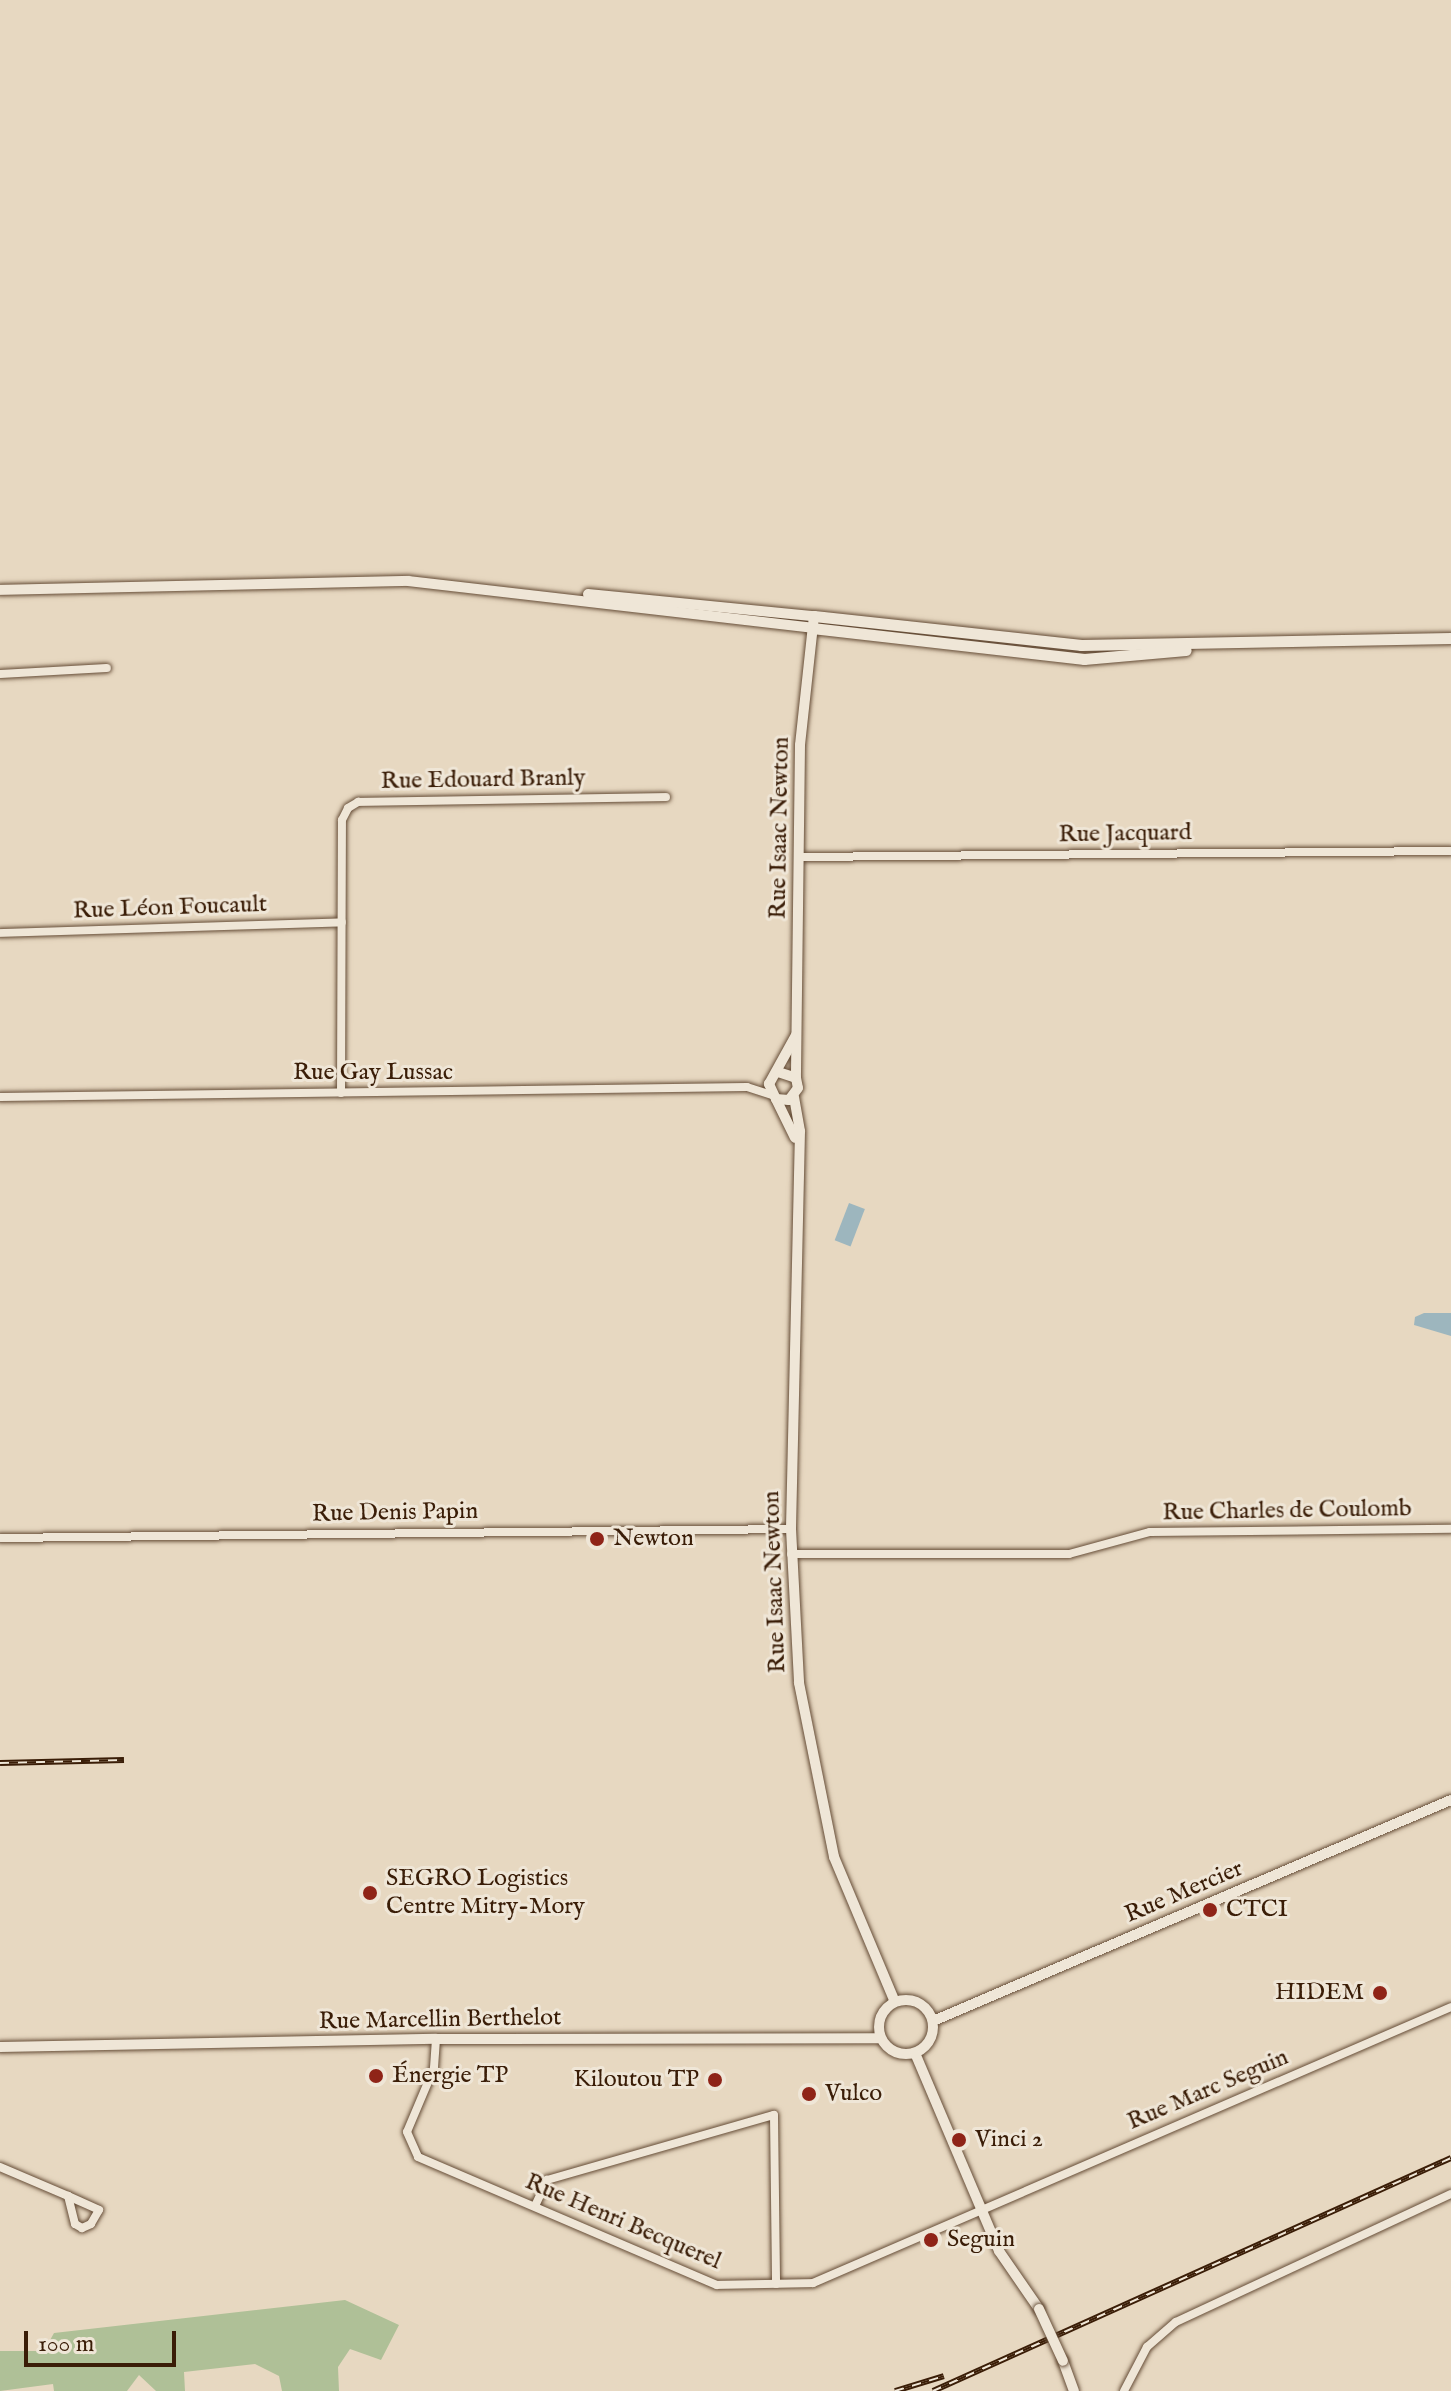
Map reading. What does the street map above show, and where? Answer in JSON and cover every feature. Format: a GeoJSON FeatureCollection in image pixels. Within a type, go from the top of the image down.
{"type":"FeatureCollection","features":[{"type":"Feature","properties":{"kind":"main road"},"geometry":{"type":"LineString","coordinates":[[813,622],[1084,659],[1137,658],[1222,644],[1451,638]]}},
{"type":"Feature","properties":{"kind":"street"},"geometry":{"type":"LineString","coordinates":[[0,590],[408,581],[813,622]]}},
{"type":"Feature","properties":{"kind":"street","name":"Rue Isaac Newton"},"geometry":{"type":"LineString","coordinates":[[813,622],[800,745],[791,1554],[799,1683],[834,1857],[895,2002]]}},
{"type":"Feature","properties":{"kind":"street"},"geometry":{"type":"LineString","coordinates":[[0,674],[107,668]]}},
{"type":"Feature","properties":{"kind":"street","name":"Rue Edouard Branly"},"geometry":{"type":"LineString","coordinates":[[341,1093],[342,820],[358,802],[666,797]]}},
{"type":"Feature","properties":{"kind":"street","name":"Rue Jacquard"},"geometry":{"type":"LineString","coordinates":[[800,857],[1451,851]]}},
{"type":"Feature","properties":{"kind":"street","name":"Rue Léon Foucault"},"geometry":{"type":"LineString","coordinates":[[0,933],[342,922]]}},
{"type":"Feature","properties":{"kind":"street","name":"Rue Isaac Newton"},"geometry":{"type":"LineString","coordinates":[[775,1076],[798,1030]]}},
{"type":"Feature","properties":{"kind":"street"},"geometry":{"type":"LineString","coordinates":[[794,1097],[774,1097],[775,1076],[796,1078]]}},
{"type":"Feature","properties":{"kind":"street","name":"Rue Gay Lussac"},"geometry":{"type":"LineString","coordinates":[[0,1097],[747,1087],[775,1076]]}},
{"type":"Feature","properties":{"kind":"street","name":"Rue Gay Lussac"},"geometry":{"type":"LineString","coordinates":[[747,1087],[774,1097]]}},
{"type":"Feature","properties":{"kind":"street","name":"Rue Isaac Newton"},"geometry":{"type":"LineString","coordinates":[[774,1097],[797,1144]]}},
{"type":"Feature","properties":{"kind":"street","name":"Rue Denis Papin"},"geometry":{"type":"LineString","coordinates":[[0,1538],[791,1529]]}},
{"type":"Feature","properties":{"kind":"street","name":"Rue Charles de Coulomb"},"geometry":{"type":"LineString","coordinates":[[791,1554],[1069,1554],[1150,1532],[1451,1529]]}},
{"type":"Feature","properties":{"kind":"street","name":"Rue Mercier"},"geometry":{"type":"LineString","coordinates":[[933,2021],[1451,1800]]}},
{"type":"Feature","properties":{"kind":"street"},"geometry":{"type":"LineString","coordinates":[[914,2001],[933,2021],[931,2038],[915,2053],[893,2052],[880,2038],[879,2021],[895,2002],[914,2001]]}},
{"type":"Feature","properties":{"kind":"street","name":"Rue Marc Seguin"},"geometry":{"type":"LineString","coordinates":[[981,2210],[1451,2007]]}},
{"type":"Feature","properties":{"kind":"street","name":"Rue Marcellin Berthelot"},"geometry":{"type":"LineString","coordinates":[[0,2047],[436,2039],[880,2038]]}},
{"type":"Feature","properties":{"kind":"street","name":"Rue Henri Becquerel"},"geometry":{"type":"LineString","coordinates":[[436,2039],[434,2068],[407,2132],[412,2153],[717,2285],[813,2283],[981,2210]]}},
{"type":"Feature","properties":{"kind":"street"},"geometry":{"type":"LineString","coordinates":[[915,2053],[999,2251],[1039,2309],[1074,2391]]}},
{"type":"Feature","properties":{"kind":"street"},"geometry":{"type":"LineString","coordinates":[[535,2206],[547,2180],[774,2115],[776,2284]]}},
{"type":"Feature","properties":{"kind":"street"},"geometry":{"type":"LineString","coordinates":[[0,2167],[68,2196]]}},
{"type":"Feature","properties":{"kind":"street"},"geometry":{"type":"LineString","coordinates":[[1124,2391],[1147,2347],[1176,2322],[1451,2194]]}},
{"type":"Feature","properties":{"kind":"green space"},"geometry":{"type":"Polygon","coordinates":[[[345,2300],[399,2325],[381,2360],[350,2349],[338,2367],[339,2391],[282,2391],[279,2376],[255,2364],[184,2372],[185,2391],[156,2391],[139,2375],[127,2391],[54,2391],[53,2384],[0,2391],[0,2351],[44,2351],[54,2333],[345,2300]]]}},
{"type":"Feature","properties":{"kind":"water"},"geometry":{"type":"Polygon","coordinates":[[[849,1203],[865,1209],[851,1246],[835,1240],[849,1203]]]}},
{"type":"Feature","properties":{"kind":"water"},"geometry":{"type":"Polygon","coordinates":[[[1424,1313],[1451,1313],[1451,1336],[1414,1325],[1415,1317],[1424,1313]]]}},
{"type":"Feature","properties":{"kind":"railway"},"geometry":{"type":"LineString","coordinates":[[0,1763],[124,1760]]}},
{"type":"Feature","properties":{"kind":"railway"},"geometry":{"type":"LineString","coordinates":[[933,2391],[1451,2158]]}},
{"type":"Feature","properties":{"kind":"railway"},"geometry":{"type":"LineString","coordinates":[[895,2391],[944,2376]]}},
{"type":"Feature","properties":{"kind":"place","name":"Newton"},"geometry":{"type":"Point","coordinates":[597,1539]}},
{"type":"Feature","properties":{"kind":"place","name":"SEGRO Logistics Centre Mitry-Mory"},"geometry":{"type":"Point","coordinates":[370,1893]}},
{"type":"Feature","properties":{"kind":"place","name":"CTCI"},"geometry":{"type":"Point","coordinates":[1210,1910]}},
{"type":"Feature","properties":{"kind":"place","name":"HIDEM"},"geometry":{"type":"Point","coordinates":[1380,1993]}},
{"type":"Feature","properties":{"kind":"place","name":"Énergie TP"},"geometry":{"type":"Point","coordinates":[376,2076]}},
{"type":"Feature","properties":{"kind":"place","name":"Kiloutou TP"},"geometry":{"type":"Point","coordinates":[715,2080]}},
{"type":"Feature","properties":{"kind":"place","name":"Vulco"},"geometry":{"type":"Point","coordinates":[809,2094]}},
{"type":"Feature","properties":{"kind":"place","name":"Vinci 2"},"geometry":{"type":"Point","coordinates":[959,2140]}},
{"type":"Feature","properties":{"kind":"place","name":"Seguin"},"geometry":{"type":"Point","coordinates":[931,2240]}}]}
